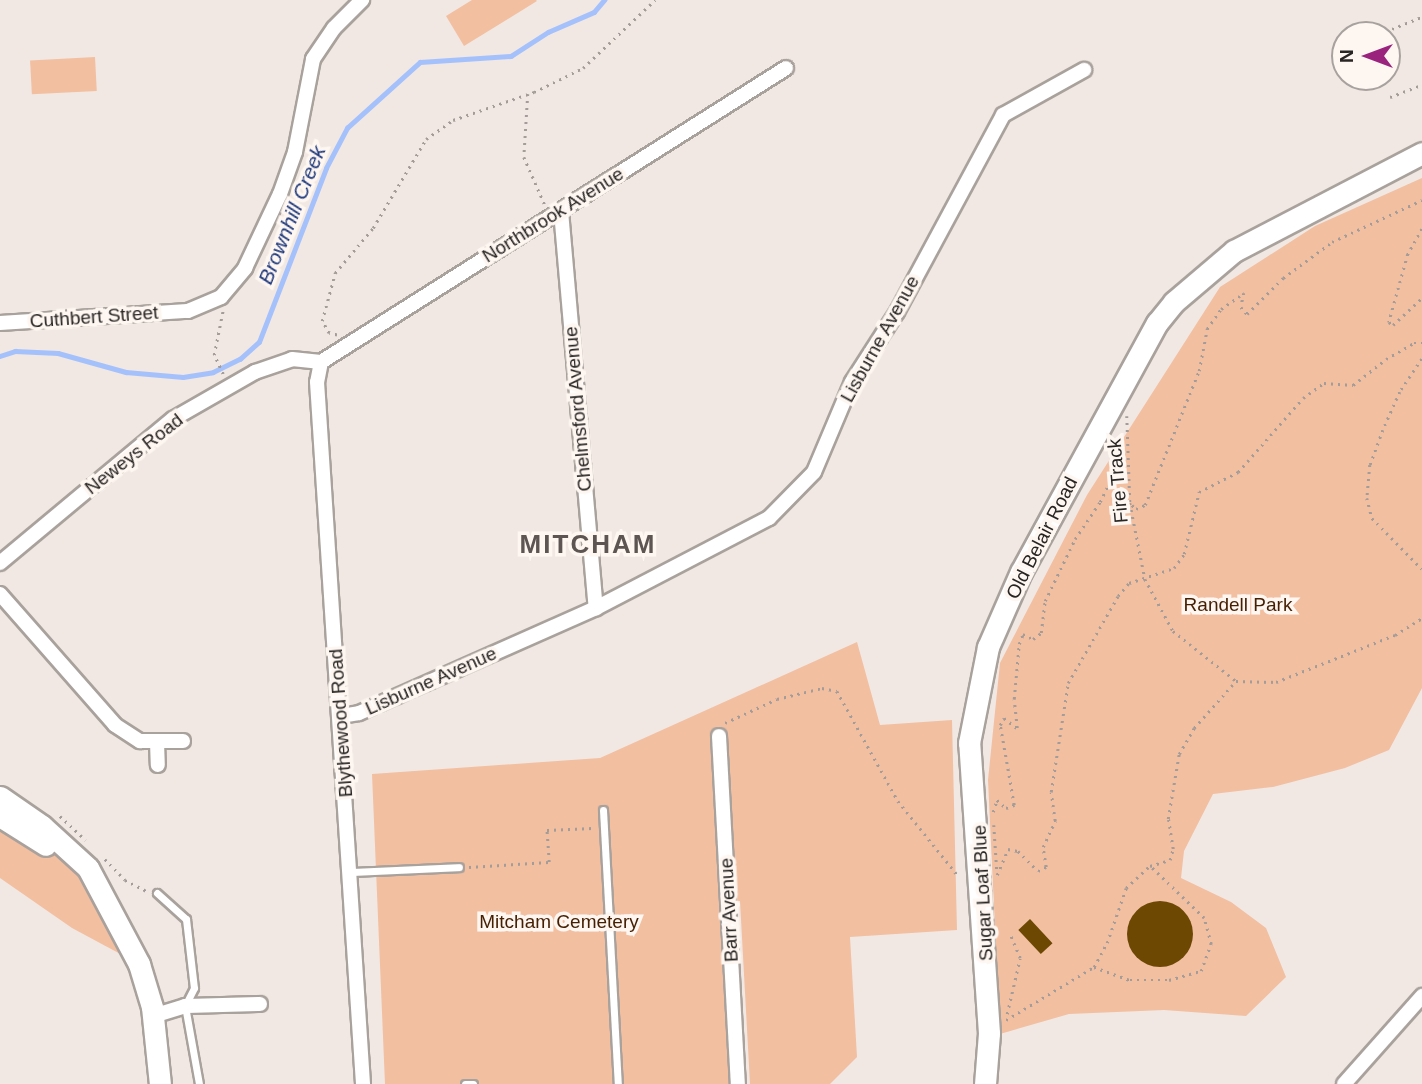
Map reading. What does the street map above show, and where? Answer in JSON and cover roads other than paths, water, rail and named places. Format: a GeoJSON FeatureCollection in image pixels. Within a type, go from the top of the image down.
{"type":"FeatureCollection","features":[{"type":"Feature","properties":{"kind":"main road","name":"Old Belair Road"},"geometry":{"type":"LineString","coordinates":[[985,1084],[997,1027],[989,894],[969,743],[988,647],[1021,572],[1157,323],[1204,273],[1234,251],[1422,153]]}},
{"type":"Feature","properties":{"kind":"main road"},"geometry":{"type":"LineString","coordinates":[[0,797],[42,825],[88,868],[139,964],[153,1016],[160,1084]]}},
{"type":"Feature","properties":{"kind":"main road"},"geometry":{"type":"LineString","coordinates":[[0,816],[37,838],[106,901]]}},
{"type":"Feature","properties":{"kind":"street","name":"Cuthbert Street"},"geometry":{"type":"LineString","coordinates":[[0,323],[188,311],[217,300],[245,268],[281,194],[295,152],[313,59],[334,28],[362,0]]}},
{"type":"Feature","properties":{"kind":"street","name":"Northbrook Avenue"},"geometry":{"type":"LineString","coordinates":[[321,362],[786,68]]}},
{"type":"Feature","properties":{"kind":"street","name":"Lisburne Avenue"},"geometry":{"type":"LineString","coordinates":[[341,716],[359,713],[596,608],[769,518],[814,472],[852,382],[897,312],[1003,115],[1084,70]]}},
{"type":"Feature","properties":{"kind":"street","name":"Chelmsford Avenue"},"geometry":{"type":"LineString","coordinates":[[556,214],[596,608]]}},
{"type":"Feature","properties":{"kind":"street","name":"Neweys Road"},"geometry":{"type":"LineString","coordinates":[[0,563],[173,419],[255,372],[292,359],[321,362]]}},
{"type":"Feature","properties":{"kind":"street","name":"Blythewood Road"},"geometry":{"type":"LineString","coordinates":[[321,362],[317,382],[341,716],[363,1084]]}},
{"type":"Feature","properties":{"kind":"street"},"geometry":{"type":"LineString","coordinates":[[0,594],[114,725],[140,741],[183,741]]}},
{"type":"Feature","properties":{"kind":"street","name":"Barr Avenue"},"geometry":{"type":"LineString","coordinates":[[719,736],[738,1084]]}},
{"type":"Feature","properties":{"kind":"street"},"geometry":{"type":"LineString","coordinates":[[157,742],[158,765]]}},
{"type":"Feature","properties":{"kind":"street"},"geometry":{"type":"LineString","coordinates":[[1344,1084],[1422,996]]}},
{"type":"Feature","properties":{"kind":"street"},"geometry":{"type":"LineString","coordinates":[[153,1016],[185,1006],[260,1004]]}},
{"type":"Feature","properties":{"kind":"lane"},"geometry":{"type":"LineString","coordinates":[[603,810],[618,1084]]}},
{"type":"Feature","properties":{"kind":"lane"},"geometry":{"type":"LineString","coordinates":[[351,872],[459,867]]}},
{"type":"Feature","properties":{"kind":"lane"},"geometry":{"type":"LineString","coordinates":[[157,893],[186,919],[194,988],[185,1006],[199,1084]]}},
{"type":"Feature","properties":{"kind":"lane"},"geometry":{"type":"LineString","coordinates":[[465,1084],[473,1084]]}},
{"type":"Feature","properties":{"kind":"waterway","name":"Brownhill Creek"},"geometry":{"type":"LineString","coordinates":[[0,356],[15,351],[58,353],[126,372],[183,377],[213,372],[240,359],[259,342],[326,168],[347,128],[420,62],[511,56],[548,32],[594,12],[604,0]]}},
{"type":"Feature","properties":{"kind":"district","name":"MITCHAM"},"geometry":{"type":"Point","coordinates":[588,545]}},
{"type":"Feature","properties":{"kind":"park label","name":"Randell Park"},"geometry":{"type":"Point","coordinates":[1238,605]}},
{"type":"Feature","properties":{"kind":"park label","name":"Mitcham Cemetery"},"geometry":{"type":"Point","coordinates":[559,922]}}]}
